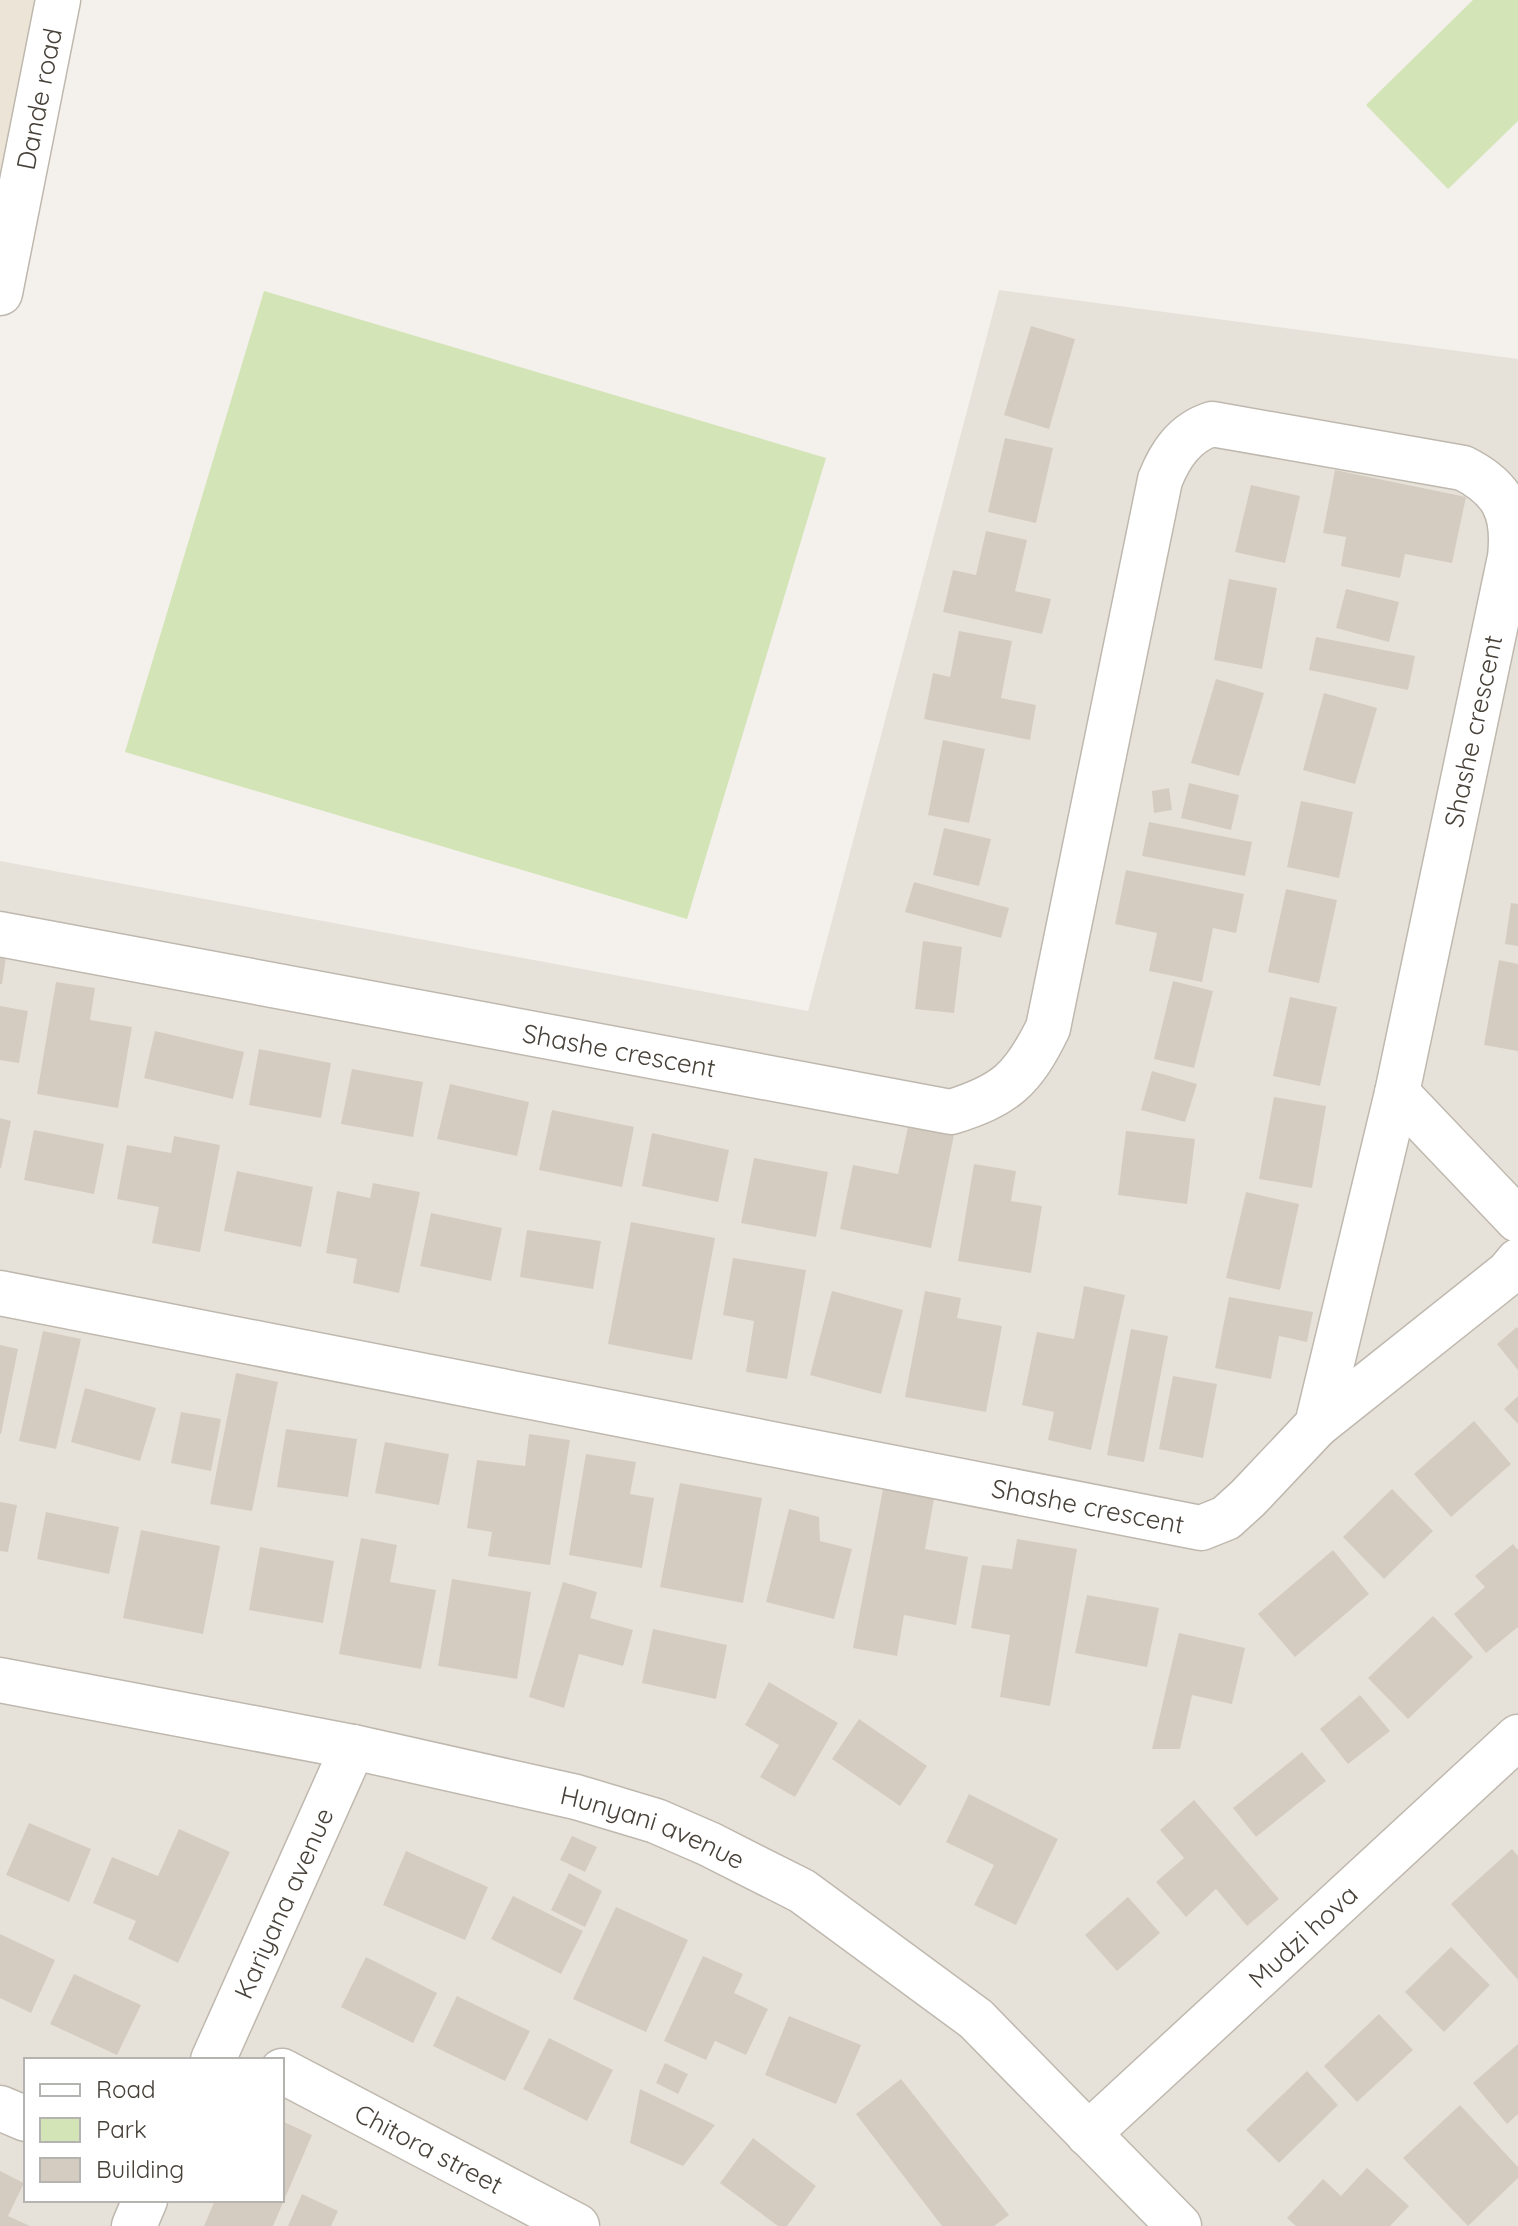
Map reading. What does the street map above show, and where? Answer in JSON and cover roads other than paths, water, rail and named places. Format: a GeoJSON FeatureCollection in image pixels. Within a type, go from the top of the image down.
{"type":"FeatureCollection","features":[{"type":"Feature","properties":{"kind":"street","name":"Dande road"},"geometry":{"type":"LineString","coordinates":[[0,293],[58,0]]}},
{"type":"Feature","properties":{"kind":"street","name":"Shashe crescent"},"geometry":{"type":"LineString","coordinates":[[0,934],[951,1112],[1010,1087],[1022,1075],[1048,1028],[1160,480],[1178,446],[1193,432],[1212,424],[1463,468],[1495,488],[1507,511],[1512,537],[1510,557],[1397,1093],[1317,1425],[1226,1518],[1201,1528],[0,1293]]}},
{"type":"Feature","properties":{"kind":"street"},"geometry":{"type":"LineString","coordinates":[[1397,1093],[1518,1220]]}},
{"type":"Feature","properties":{"kind":"street"},"geometry":{"type":"LineString","coordinates":[[1317,1425],[1508,1273],[1518,1261]]}},
{"type":"Feature","properties":{"kind":"street","name":"Hunyani avenue"},"geometry":{"type":"LineString","coordinates":[[0,1680],[353,1747],[576,1797],[656,1821],[802,1891],[976,2019],[1179,2226]]}},
{"type":"Feature","properties":{"kind":"street","name":"Mudzi hova"},"geometry":{"type":"LineString","coordinates":[[1088,2134],[1518,1737]]}},
{"type":"Feature","properties":{"kind":"street","name":"Kariyana avenue"},"geometry":{"type":"LineString","coordinates":[[218,2050],[353,1747]]}},
{"type":"Feature","properties":{"kind":"street"},"geometry":{"type":"LineString","coordinates":[[218,2050],[252,2058]]}},
{"type":"Feature","properties":{"kind":"street","name":"Chitora street"},"geometry":{"type":"LineString","coordinates":[[284,2072],[577,2226]]}},
{"type":"Feature","properties":{"kind":"street"},"geometry":{"type":"LineString","coordinates":[[0,2108],[24,2118]]}},
{"type":"Feature","properties":{"kind":"street"},"geometry":{"type":"LineString","coordinates":[[134,2226],[144,2202]]}}]}
